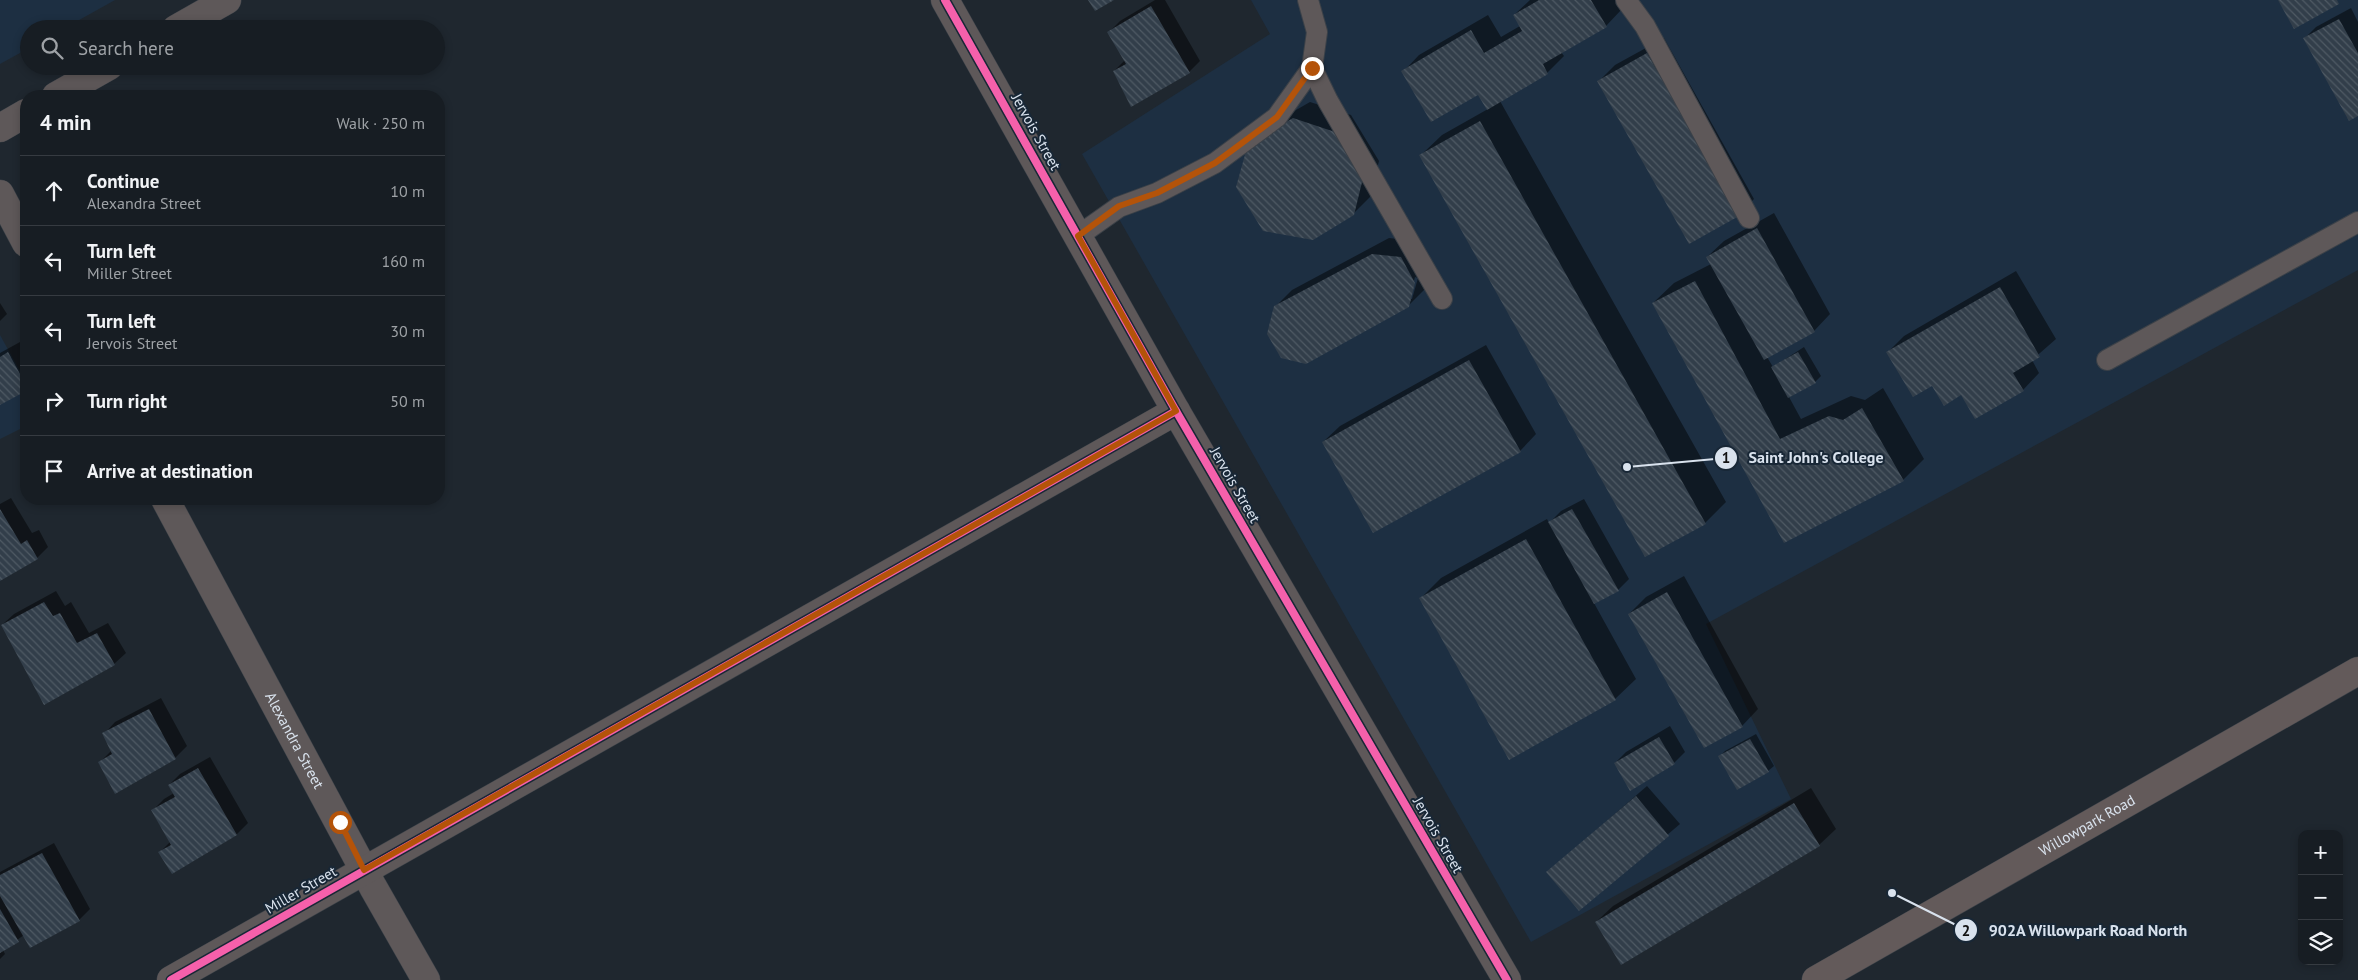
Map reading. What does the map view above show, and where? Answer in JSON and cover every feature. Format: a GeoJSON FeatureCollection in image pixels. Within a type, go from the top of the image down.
{"type":"FeatureCollection","features":[{"type":"Feature","properties":{"kind":"main road","name":"Willowpark Road"},"geometry":{"type":"LineString","coordinates":[[1816,980],[2358,671]]}},
{"type":"Feature","properties":{"kind":"street"},"geometry":{"type":"LineString","coordinates":[[192,20],[227,0]]}},
{"type":"Feature","properties":{"kind":"street","name":"Jervois Street"},"geometry":{"type":"LineString","coordinates":[[945,0],[1176,411],[1507,980]]}},
{"type":"Feature","properties":{"kind":"street"},"geometry":{"type":"LineString","coordinates":[[67,90],[93,75]]}},
{"type":"Feature","properties":{"kind":"street"},"geometry":{"type":"LineString","coordinates":[[0,128],[20,116]]}},
{"type":"Feature","properties":{"kind":"street"},"geometry":{"type":"LineString","coordinates":[[0,194],[20,232]]}},
{"type":"Feature","properties":{"kind":"street","name":"Miller Street"},"geometry":{"type":"LineString","coordinates":[[171,980],[1176,411]]}},
{"type":"Feature","properties":{"kind":"street","name":"Alexandra Street"},"geometry":{"type":"LineString","coordinates":[[168,505],[364,870],[426,980]]}},
{"type":"Feature","properties":{"kind":"lane"},"geometry":{"type":"LineString","coordinates":[[1626,0],[1645,26],[1749,218]]}},
{"type":"Feature","properties":{"kind":"lane"},"geometry":{"type":"LineString","coordinates":[[1078,236],[1119,206],[1157,193],[1215,163],[1277,117],[1312,68],[1317,32],[1315,3]]}},
{"type":"Feature","properties":{"kind":"lane"},"geometry":{"type":"LineString","coordinates":[[1312,68],[1328,101],[1442,299]]}},
{"type":"Feature","properties":{"kind":"lane"},"geometry":{"type":"LineString","coordinates":[[2107,360],[2358,222]]}},
{"type":"Feature","properties":{"kind":"shaded area"},"geometry":{"type":"Polygon","coordinates":[[[0,0],[115,0],[79,20],[20,20],[20,53],[0,64],[0,0]]]}},
{"type":"Feature","properties":{"kind":"shaded area"},"geometry":{"type":"Polygon","coordinates":[[[1251,0],[2358,0],[2358,270],[1706,624],[1791,799],[1531,942],[1082,154],[1270,34],[1251,0]]]}},
{"type":"Feature","properties":{"kind":"shaded area"},"geometry":{"type":"Polygon","coordinates":[[[0,335],[20,371],[20,429],[0,439],[0,335]]]}},
{"type":"Feature","properties":{"kind":"building"},"geometry":{"type":"Polygon","coordinates":[[[1088,0],[1114,0],[1095,11],[1088,0]]]}},
{"type":"Feature","properties":{"kind":"building"},"geometry":{"type":"Polygon","coordinates":[[[1539,0],[1591,0],[1607,27],[1543,64],[1548,74],[1487,110],[1478,95],[1431,122],[1401,71],[1471,30],[1484,53],[1522,31],[1513,15],[1539,0]]]}},
{"type":"Feature","properties":{"kind":"building"},"geometry":{"type":"Polygon","coordinates":[[[2278,0],[2337,0],[2339,4],[2294,29],[2278,0]]]}},
{"type":"Feature","properties":{"kind":"building"},"geometry":{"type":"Polygon","coordinates":[[[1151,6],[1190,73],[1131,107],[1113,71],[1126,64],[1107,32],[1151,6]]]}},
{"type":"Feature","properties":{"kind":"building"},"geometry":{"type":"Polygon","coordinates":[[[2339,19],[2358,53],[2358,116],[2349,121],[2303,38],[2339,19]]]}},
{"type":"Feature","properties":{"kind":"building"},"geometry":{"type":"Polygon","coordinates":[[[1647,53],[1739,216],[1689,244],[1597,81],[1647,53]]]}},
{"type":"Feature","properties":{"kind":"building"},"geometry":{"type":"Polygon","coordinates":[[[1293,118],[1335,132],[1363,178],[1354,215],[1313,240],[1263,231],[1236,187],[1248,144],[1293,118]]]}},
{"type":"Feature","properties":{"kind":"building"},"geometry":{"type":"Polygon","coordinates":[[[1480,121],[1706,524],[1645,557],[1419,155],[1480,121]]]}},
{"type":"Feature","properties":{"kind":"building"},"geometry":{"type":"Polygon","coordinates":[[[1757,228],[1815,332],[1764,360],[1706,257],[1757,228]]]}},
{"type":"Feature","properties":{"kind":"building"},"geometry":{"type":"Polygon","coordinates":[[[1372,254],[1401,257],[1415,283],[1409,307],[1306,364],[1281,358],[1267,334],[1274,306],[1372,254]]]}},
{"type":"Feature","properties":{"kind":"building"},"geometry":{"type":"Polygon","coordinates":[[[1695,281],[1780,439],[1829,416],[1843,420],[1862,408],[1904,481],[1784,543],[1652,303],[1695,281]]]}},
{"type":"Feature","properties":{"kind":"building"},"geometry":{"type":"Polygon","coordinates":[[[2000,287],[2040,357],[2013,373],[2024,391],[1975,419],[1961,395],[1944,406],[1932,386],[1913,397],[1886,352],[2000,287]]]}},
{"type":"Feature","properties":{"kind":"building"},"geometry":{"type":"Polygon","coordinates":[[[8,352],[20,374],[20,394],[0,405],[0,357],[8,352]]]}},
{"type":"Feature","properties":{"kind":"building"},"geometry":{"type":"Polygon","coordinates":[[[1798,352],[1816,383],[1788,398],[1771,367],[1798,352]]]}},
{"type":"Feature","properties":{"kind":"building"},"geometry":{"type":"Polygon","coordinates":[[[1469,360],[1521,452],[1373,533],[1322,442],[1469,360]]]}},
{"type":"Feature","properties":{"kind":"building"},"geometry":{"type":"Polygon","coordinates":[[[0,509],[21,544],[27,540],[38,559],[0,581],[0,509]]]}},
{"type":"Feature","properties":{"kind":"building"},"geometry":{"type":"Polygon","coordinates":[[[1572,509],[1619,591],[1594,604],[1548,522],[1572,509]]]}},
{"type":"Feature","properties":{"kind":"building"},"geometry":{"type":"Polygon","coordinates":[[[1526,539],[1616,700],[1509,760],[1419,598],[1526,539]]]}},
{"type":"Feature","properties":{"kind":"building"},"geometry":{"type":"Polygon","coordinates":[[[1667,592],[1743,727],[1704,748],[1628,614],[1667,592]]]}},
{"type":"Feature","properties":{"kind":"building"},"geometry":{"type":"Polygon","coordinates":[[[44,602],[53,616],[60,613],[77,643],[97,633],[115,665],[44,705],[1,625],[44,602]]]}},
{"type":"Feature","properties":{"kind":"building"},"geometry":{"type":"Polygon","coordinates":[[[149,709],[176,759],[115,794],[98,762],[112,754],[102,733],[149,709]]]}},
{"type":"Feature","properties":{"kind":"building"},"geometry":{"type":"Polygon","coordinates":[[[1659,737],[1675,764],[1630,791],[1614,763],[1659,737]]]}},
{"type":"Feature","properties":{"kind":"building"},"geometry":{"type":"Polygon","coordinates":[[[1750,739],[1769,772],[1737,790],[1718,756],[1750,739]]]}},
{"type":"Feature","properties":{"kind":"building"},"geometry":{"type":"Polygon","coordinates":[[[198,768],[237,835],[172,874],[158,852],[171,845],[151,810],[175,797],[168,785],[198,768]]]}},
{"type":"Feature","properties":{"kind":"building"},"geometry":{"type":"Polygon","coordinates":[[[1636,796],[1669,836],[1579,911],[1546,872],[1636,796]]]}},
{"type":"Feature","properties":{"kind":"building"},"geometry":{"type":"Polygon","coordinates":[[[1794,803],[1820,846],[1621,965],[1595,922],[1794,803]]]}},
{"type":"Feature","properties":{"kind":"building"},"geometry":{"type":"Polygon","coordinates":[[[42,853],[80,921],[30,948],[0,896],[0,875],[42,853]]]}},
{"type":"Feature","properties":{"kind":"building"},"geometry":{"type":"Polygon","coordinates":[[[0,909],[19,942],[0,953],[0,909]]]}},
{"type":"Feature","properties":{"kind":"cycle path"},"geometry":{"type":"LineString","coordinates":[[945,0],[1176,411],[1507,980]]}},
{"type":"Feature","properties":{"kind":"cycle path"},"geometry":{"type":"LineString","coordinates":[[171,980],[1176,411]]}},
{"type":"Feature","properties":{"kind":"place","name":"Saint John's College"},"geometry":{"type":"Point","coordinates":[1627,467]}},
{"type":"Feature","properties":{"kind":"place","name":"902A Willowpark Road North"},"geometry":{"type":"Point","coordinates":[1892,893]}},
{"type":"Feature","properties":{"kind":"route"},"geometry":{"type":"LineString","coordinates":[[340,822],[364,870],[1176,411],[1078,236],[1119,206],[1157,193],[1215,163],[1277,117],[1312,68]]}}]}
